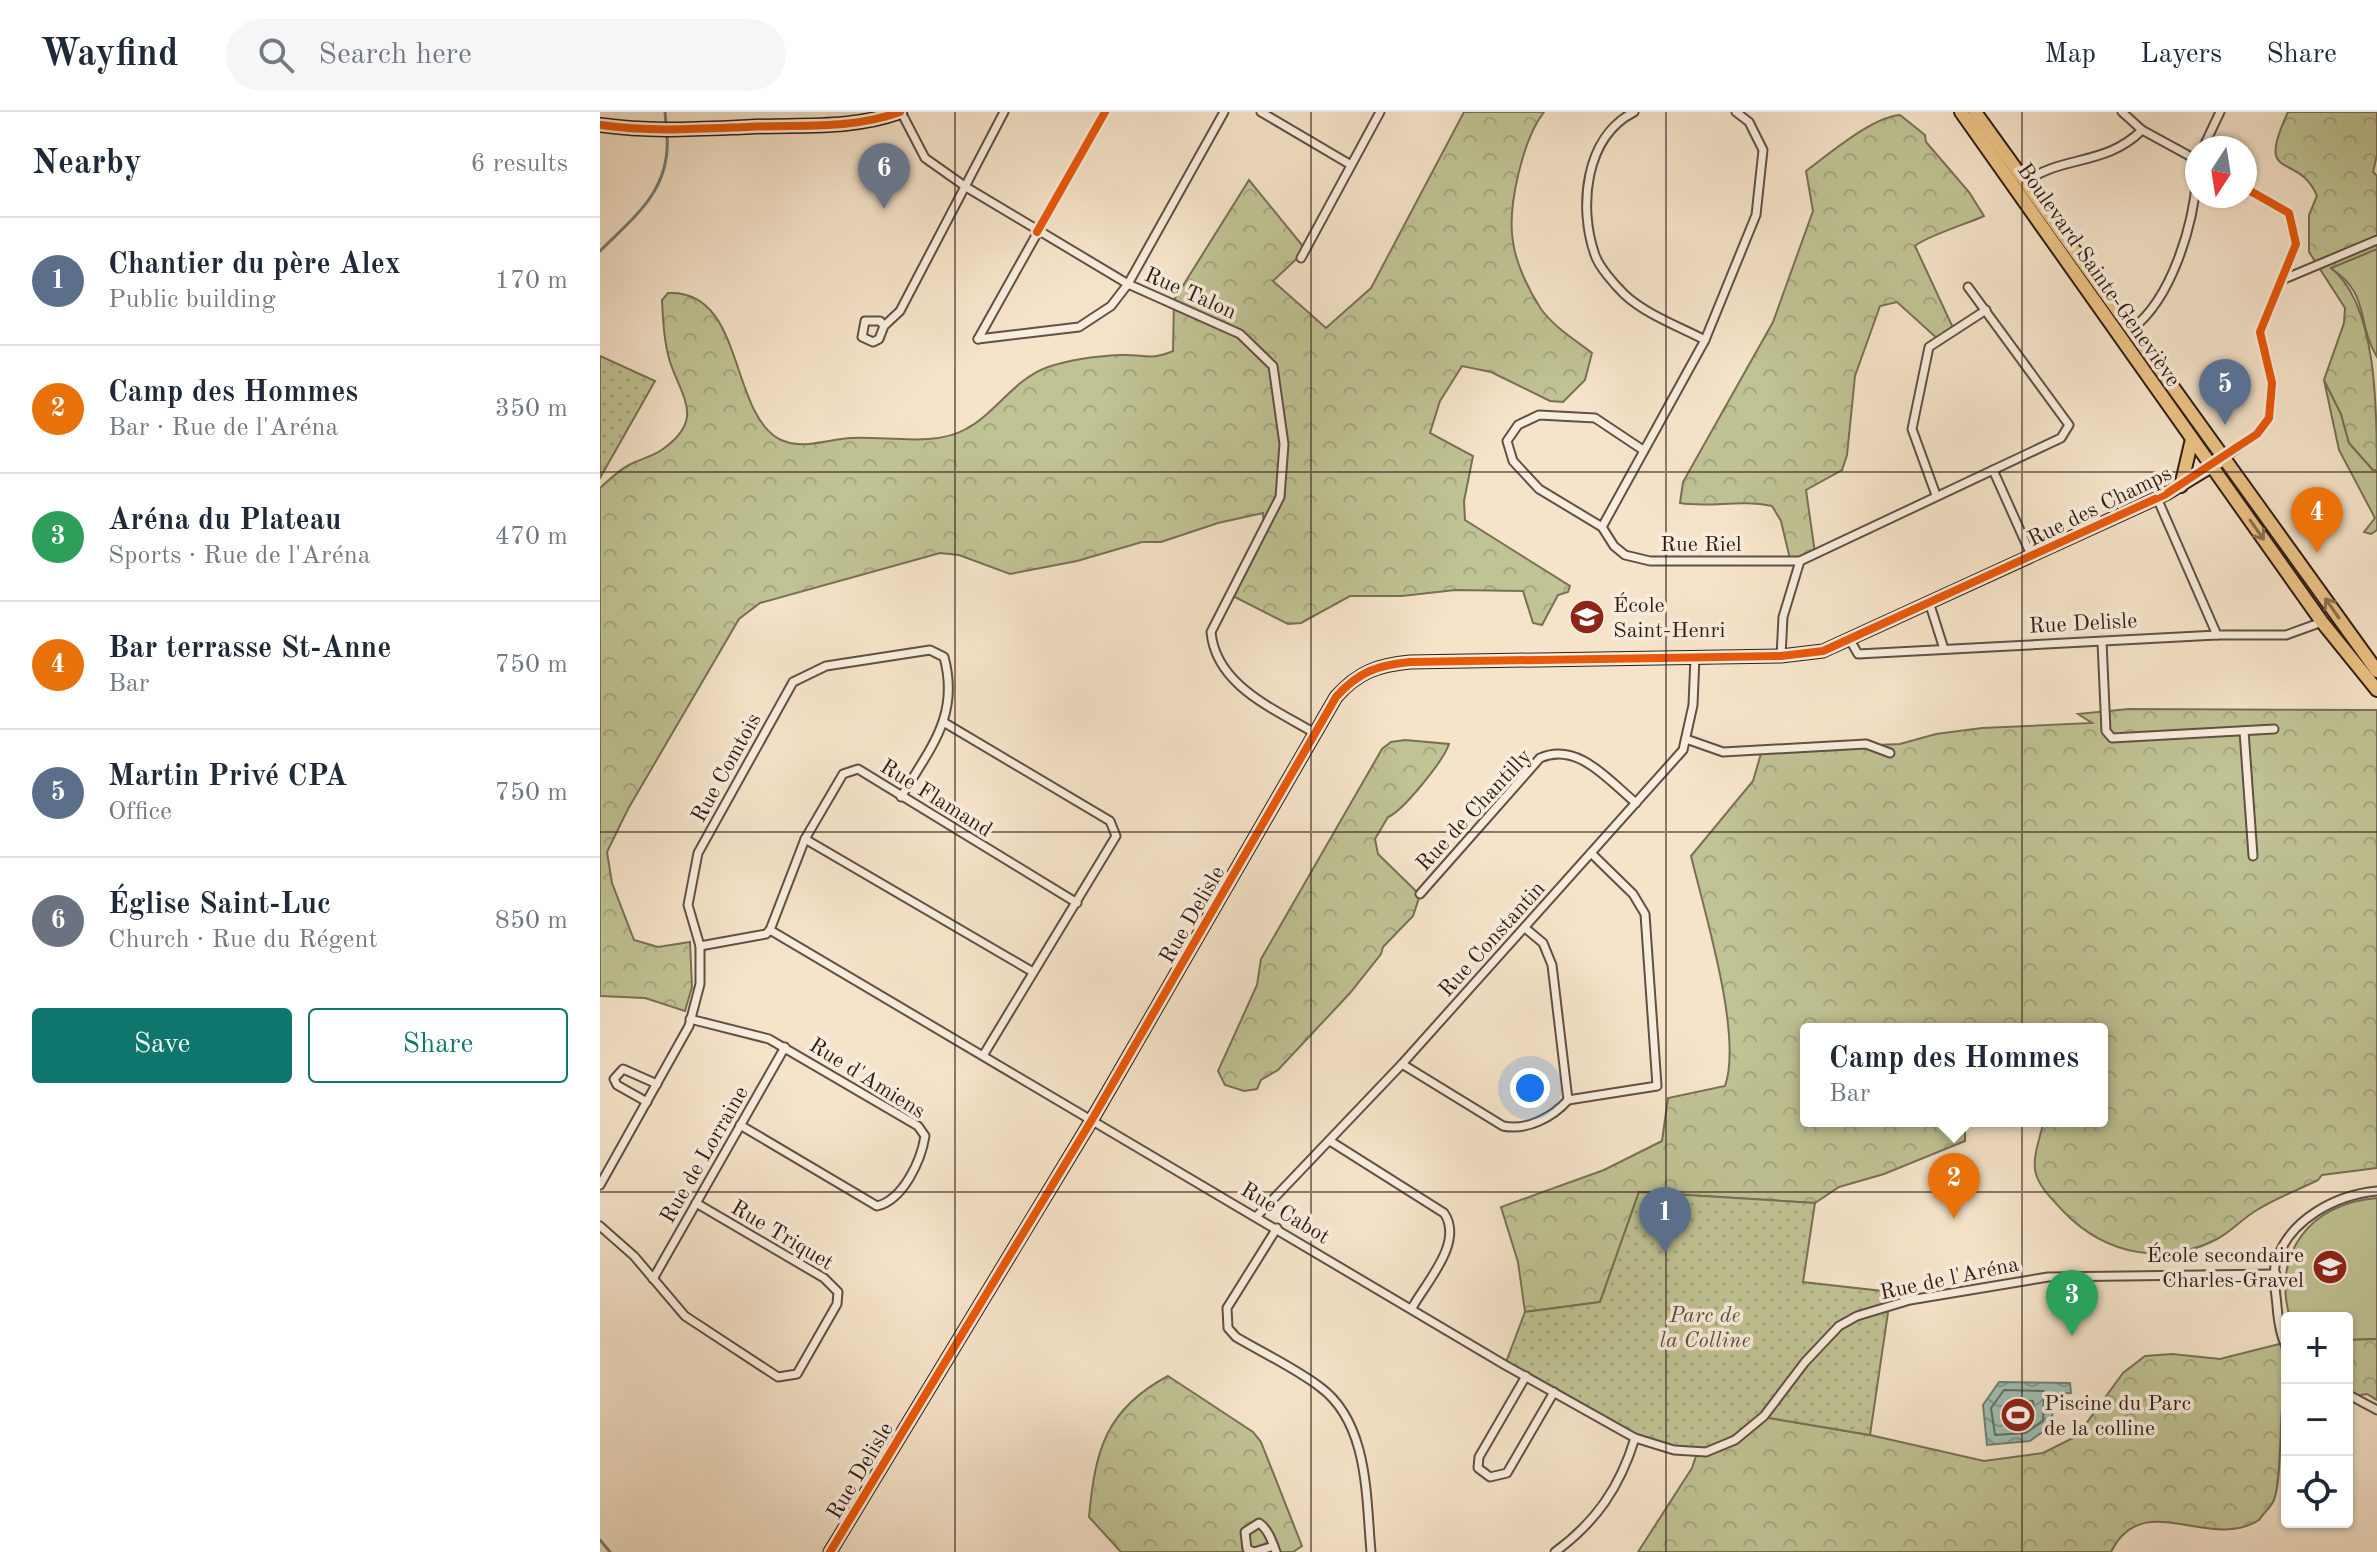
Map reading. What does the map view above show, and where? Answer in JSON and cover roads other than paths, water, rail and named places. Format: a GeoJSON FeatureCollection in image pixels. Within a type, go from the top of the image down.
{"type":"FeatureCollection","features":[{"type":"Feature","properties":{"kind":"main road"},"geometry":{"type":"LineString","coordinates":[[600,125],[673,131],[827,126],[873,121],[900,112]]}},
{"type":"Feature","properties":{"kind":"main road","name":"Boulevard Sainte-Geneviève"},"geometry":{"type":"LineString","coordinates":[[1961,112],[2322,622],[2377,690]]}},
{"type":"Feature","properties":{"kind":"main road","name":"Boulevard Sainte-Geneviève"},"geometry":{"type":"LineString","coordinates":[[1975,112],[2377,671]]}},
{"type":"Feature","properties":{"kind":"main road"},"geometry":{"type":"LineString","coordinates":[[2181,486],[2192,439]]}},
{"type":"Feature","properties":{"kind":"street","name":"Rue Talon"},"geometry":{"type":"LineString","coordinates":[[900,112],[925,158],[966,187],[1128,284],[1240,334],[1273,366],[1284,444],[1280,497],[1211,632],[1212,641],[1220,666],[1241,687],[1316,734]]}},
{"type":"Feature","properties":{"kind":"street"},"geometry":{"type":"LineString","coordinates":[[884,326],[900,311],[1004,112]]}},
{"type":"Feature","properties":{"kind":"street"},"geometry":{"type":"LineString","coordinates":[[1105,112],[978,339],[1079,327],[1111,306],[1128,284],[1224,112]]}},
{"type":"Feature","properties":{"kind":"street"},"geometry":{"type":"LineString","coordinates":[[1301,258],[1380,112]]}},
{"type":"Feature","properties":{"kind":"street"},"geometry":{"type":"LineString","coordinates":[[1634,112],[1624,117],[1596,150],[1585,207],[1595,257],[1626,296],[1705,340]]}},
{"type":"Feature","properties":{"kind":"street"},"geometry":{"type":"LineString","coordinates":[[1602,527],[1705,340],[1756,215],[1763,150],[1749,122],[1736,112]]}},
{"type":"Feature","properties":{"kind":"street"},"geometry":{"type":"LineString","coordinates":[[2122,112],[2142,130],[2185,153]]}},
{"type":"Feature","properties":{"kind":"street"},"geometry":{"type":"LineString","coordinates":[[2209,136],[2220,112]]}},
{"type":"Feature","properties":{"kind":"street"},"geometry":{"type":"LineString","coordinates":[[1264,113],[1351,165]]}},
{"type":"Feature","properties":{"kind":"street"},"geometry":{"type":"LineString","coordinates":[[2025,182],[2044,171],[2118,150],[2142,130]]}},
{"type":"Feature","properties":{"kind":"street","name":"Rue des Champs"},"geometry":{"type":"LineString","coordinates":[[1798,655],[1823,651],[1850,640],[2157,498],[2181,486],[2257,434],[2269,418],[2272,383],[2260,332],[2296,244],[2289,213],[2257,195]]}},
{"type":"Feature","properties":{"kind":"street"},"geometry":{"type":"LineString","coordinates":[[2132,329],[2149,310],[2181,252],[2190,208]]}},
{"type":"Feature","properties":{"kind":"street"},"geometry":{"type":"LineString","coordinates":[[2282,280],[2377,240]]}},
{"type":"Feature","properties":{"kind":"street"},"geometry":{"type":"LineString","coordinates":[[1936,495],[1912,429],[1929,347],[1986,310],[1968,287]]}},
{"type":"Feature","properties":{"kind":"street","name":"Rue Riel"},"geometry":{"type":"LineString","coordinates":[[1643,450],[1595,418],[1539,415],[1518,425],[1507,441],[1513,461],[1539,489],[1602,527],[1621,553],[1650,561],[1800,561],[2061,438],[2069,425],[1986,310]]}},
{"type":"Feature","properties":{"kind":"street"},"geometry":{"type":"LineString","coordinates":[[1993,470],[2032,557]]}},
{"type":"Feature","properties":{"kind":"street"},"geometry":{"type":"LineString","coordinates":[[2157,498],[2217,635]]}},
{"type":"Feature","properties":{"kind":"street"},"geometry":{"type":"LineString","coordinates":[[1781,656],[1783,617],[1800,561]]}},
{"type":"Feature","properties":{"kind":"street"},"geometry":{"type":"LineString","coordinates":[[1930,605],[1944,649]]}},
{"type":"Feature","properties":{"kind":"street","name":"Rue Delisle"},"geometry":{"type":"LineString","coordinates":[[1850,640],[1858,654],[2217,635],[2286,635],[2322,622]]}},
{"type":"Feature","properties":{"kind":"street"},"geometry":{"type":"LineString","coordinates":[[2102,642],[2106,731],[2112,738],[2274,729]]}},
{"type":"Feature","properties":{"kind":"street","name":"Rue Comtois"},"geometry":{"type":"LineString","coordinates":[[600,1185],[690,1019],[700,984],[700,946],[688,905],[698,853],[793,682],[826,666],[930,650],[944,657],[951,683],[945,723]]}},
{"type":"Feature","properties":{"kind":"street","name":"Rue Delisle"},"geometry":{"type":"LineString","coordinates":[[830,1552],[1093,1119],[1336,697],[1356,677],[1375,667],[1410,662],[1798,655]]}},
{"type":"Feature","properties":{"kind":"street","name":"Rue Constantin"},"geometry":{"type":"LineString","coordinates":[[1257,1216],[1402,1064],[1683,750],[1693,705],[1695,656]]}},
{"type":"Feature","properties":{"kind":"street"},"geometry":{"type":"LineString","coordinates":[[901,797],[945,723],[1110,821],[1116,836],[984,1054]]}},
{"type":"Feature","properties":{"kind":"street"},"geometry":{"type":"LineString","coordinates":[[2244,731],[2253,856]]}},
{"type":"Feature","properties":{"kind":"street"},"geometry":{"type":"LineString","coordinates":[[1686,739],[1723,752],[1866,744],[1890,753]]}},
{"type":"Feature","properties":{"kind":"street","name":"Rue de Chantilly"},"geometry":{"type":"LineString","coordinates":[[1420,894],[1540,758],[1563,752],[1578,758],[1636,803]]}},
{"type":"Feature","properties":{"kind":"street","name":"Rue Flamand"},"geometry":{"type":"LineString","coordinates":[[770,930],[805,839],[843,774],[858,769],[1077,903]]}},
{"type":"Feature","properties":{"kind":"street"},"geometry":{"type":"LineString","coordinates":[[805,839],[1033,972]]}},
{"type":"Feature","properties":{"kind":"street"},"geometry":{"type":"LineString","coordinates":[[1402,1064],[1503,1126],[1520,1126],[1545,1118],[1568,1100],[1657,1086],[1645,914],[1633,894],[1591,853]]}},
{"type":"Feature","properties":{"kind":"street"},"geometry":{"type":"LineString","coordinates":[[1525,928],[1543,943],[1550,959],[1568,1100]]}},
{"type":"Feature","properties":{"kind":"street"},"geometry":{"type":"LineString","coordinates":[[700,946],[766,934],[770,930]]}},
{"type":"Feature","properties":{"kind":"street","name":"Rue Cabot"},"geometry":{"type":"LineString","coordinates":[[770,930],[1635,1438],[1697,1453],[1719,1450],[1764,1416],[1828,1336]]}},
{"type":"Feature","properties":{"kind":"street","name":"Rue d'Amiens"},"geometry":{"type":"LineString","coordinates":[[690,1019],[769,1039],[918,1126],[925,1136],[912,1171],[893,1200],[877,1206],[740,1125]]}},
{"type":"Feature","properties":{"kind":"street","name":"Rue de Lorraine"},"geometry":{"type":"LineString","coordinates":[[653,1279],[785,1047]]}},
{"type":"Feature","properties":{"kind":"street"},"geometry":{"type":"LineString","coordinates":[[647,1102],[617,1085],[614,1079],[617,1073],[623,1069],[657,1084]]}},
{"type":"Feature","properties":{"kind":"street"},"geometry":{"type":"LineString","coordinates":[[1330,1141],[1444,1213],[1451,1223],[1453,1233],[1448,1246],[1412,1308]]}},
{"type":"Feature","properties":{"kind":"street"},"geometry":{"type":"LineString","coordinates":[[2281,1328],[2277,1315],[2274,1267],[2283,1248],[2309,1218],[2351,1193],[2377,1191]]}},
{"type":"Feature","properties":{"kind":"street","name":"Rue Triquet"},"geometry":{"type":"LineString","coordinates":[[600,1226],[634,1256],[685,1316],[778,1377],[797,1374],[804,1367],[837,1304],[838,1292],[824,1278],[696,1203]]}},
{"type":"Feature","properties":{"kind":"street"},"geometry":{"type":"LineString","coordinates":[[1277,1228],[1227,1308],[1228,1328],[1236,1337],[1322,1388],[1341,1410],[1355,1436],[1363,1470],[1371,1552]]}},
{"type":"Feature","properties":{"kind":"street","name":"Rue de l'Aréna"},"geometry":{"type":"LineString","coordinates":[[1828,1336],[1857,1316],[1910,1300],[2023,1279],[2276,1274]]}},
{"type":"Feature","properties":{"kind":"street"},"geometry":{"type":"LineString","coordinates":[[1526,1376],[1479,1457],[1478,1468],[1490,1477],[1507,1473],[1554,1392]]}},
{"type":"Feature","properties":{"kind":"street"},"geometry":{"type":"LineString","coordinates":[[2353,1397],[2377,1410]]}},
{"type":"Feature","properties":{"kind":"street"},"geometry":{"type":"LineString","coordinates":[[1555,1552],[1605,1505],[1624,1471],[1635,1438]]}},
{"type":"Feature","properties":{"kind":"street"},"geometry":{"type":"LineString","coordinates":[[1259,1523],[1265,1526],[1275,1549],[1254,1552],[1247,1549],[1245,1532],[1259,1523]]}},
{"type":"Feature","properties":{"kind":"water","name":"Piscine du Parc de la colline"},"geometry":{"type":"Polygon","coordinates":[[[1999,1382],[2070,1383],[2071,1393],[2053,1394],[2052,1425],[2030,1441],[1987,1445],[1983,1405],[1999,1382]]]}},
{"type":"Feature","properties":{"kind":"waterway"},"geometry":{"type":"LineString","coordinates":[[665,112],[666,124]]}},
{"type":"Feature","properties":{"kind":"waterway"},"geometry":{"type":"LineString","coordinates":[[600,251],[638,213],[657,187],[667,154],[667,135]]}},
{"type":"Feature","properties":{"kind":"waterway"},"geometry":{"type":"LineString","coordinates":[[600,1540],[610,1552]]}},
{"type":"Feature","properties":{"kind":"place","name":"Église Saint-Luc"},"geometry":{"type":"Point","coordinates":[884,209]}},
{"type":"Feature","properties":{"kind":"place","name":"Martin Privé CPA"},"geometry":{"type":"Point","coordinates":[2225,425]}},
{"type":"Feature","properties":{"kind":"place","name":"Bar terrasse St-Anne"},"geometry":{"type":"Point","coordinates":[2317,553]}},
{"type":"Feature","properties":{"kind":"place","name":"École Saint-Henri"},"geometry":{"type":"Point","coordinates":[1587,617]}},
{"type":"Feature","properties":{"kind":"place","name":"Camp des Hommes"},"geometry":{"type":"Point","coordinates":[1954,1219]}},
{"type":"Feature","properties":{"kind":"place","name":"Chantier du père Alex"},"geometry":{"type":"Point","coordinates":[1665,1253]}},
{"type":"Feature","properties":{"kind":"place","name":"École secondaire Charles-Gravel"},"geometry":{"type":"Point","coordinates":[2330,1267]}},
{"type":"Feature","properties":{"kind":"place","name":"Aréna du Plateau"},"geometry":{"type":"Point","coordinates":[2072,1336]}},
{"type":"Feature","properties":{"kind":"place","name":"Piscine du Parc de la colline"},"geometry":{"type":"Point","coordinates":[2018,1415]}},
{"type":"Feature","properties":{"kind":"park label","name":"Parc de la Colline"},"geometry":{"type":"Point","coordinates":[1705,1326]}}]}
